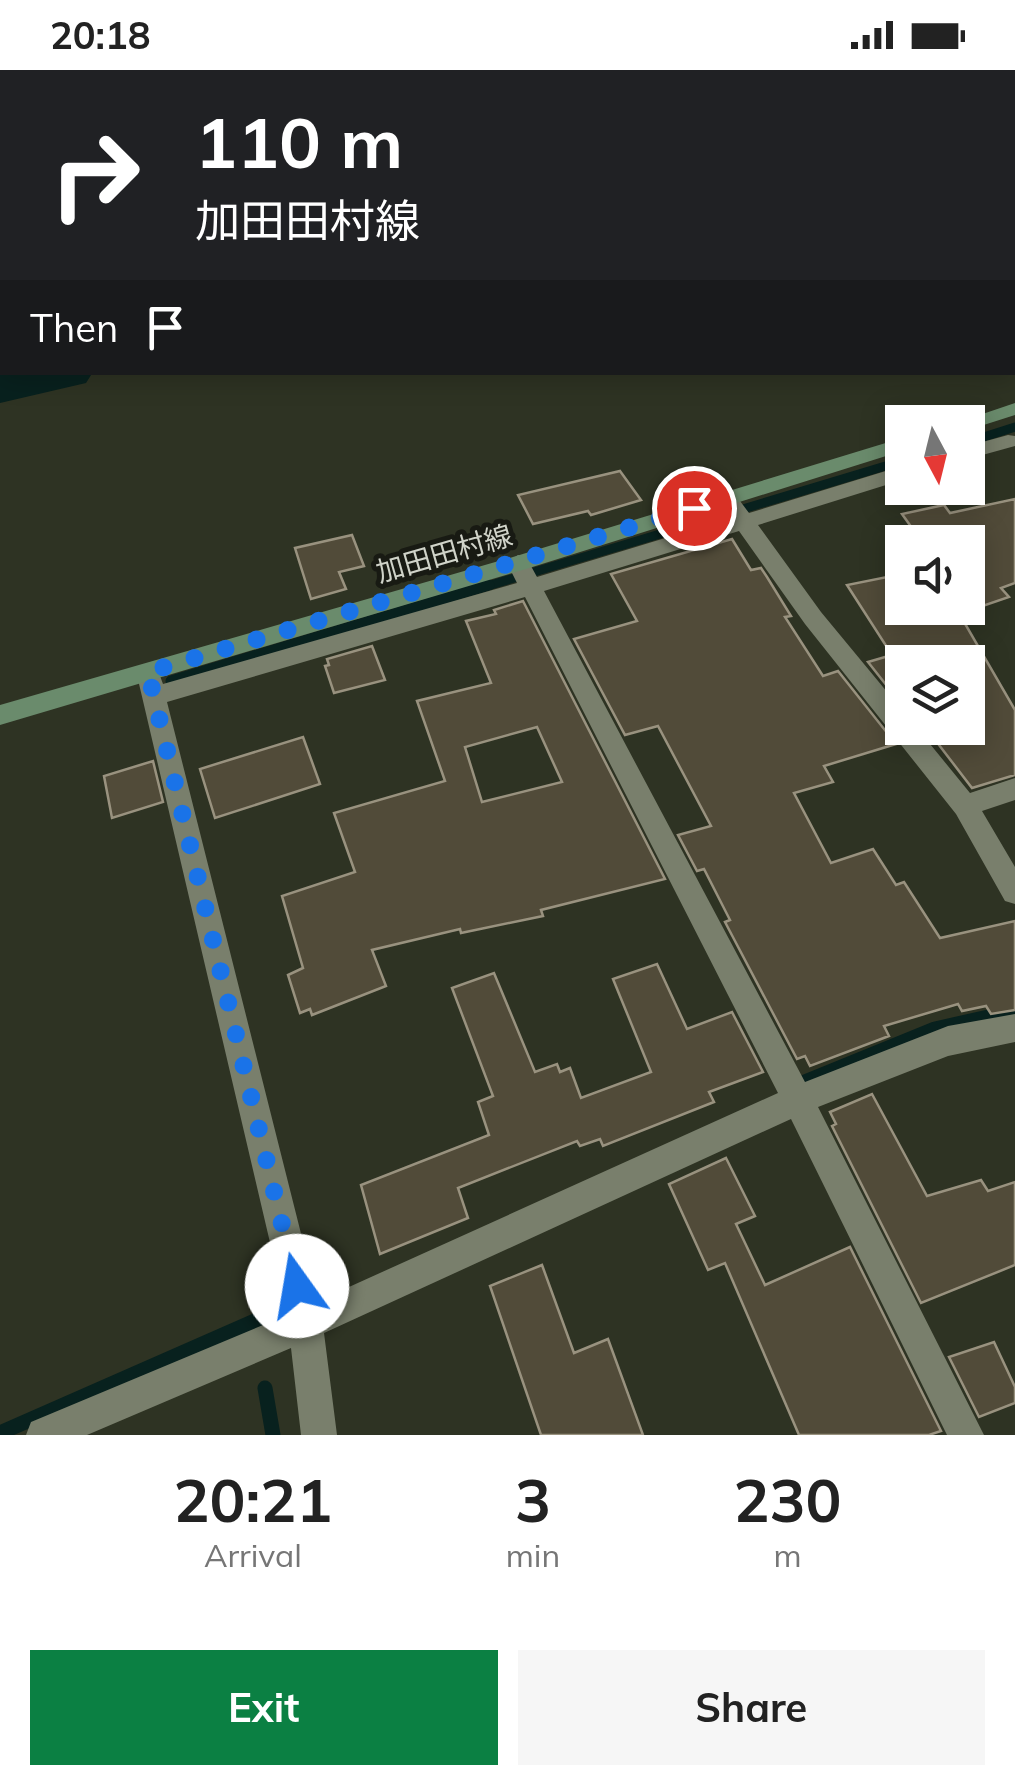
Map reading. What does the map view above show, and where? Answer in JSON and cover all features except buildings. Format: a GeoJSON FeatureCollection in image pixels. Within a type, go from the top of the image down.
{"type":"FeatureCollection","features":[{"type":"Feature","properties":{"kind":"main road"},"geometry":{"type":"LineString","coordinates":[[985,419],[1015,409]]}},
{"type":"Feature","properties":{"kind":"main road"},"geometry":{"type":"LineString","coordinates":[[737,511],[885,451]]}},
{"type":"Feature","properties":{"kind":"main road"},"geometry":{"type":"LineString","coordinates":[[0,715],[151,684]]}},
{"type":"Feature","properties":{"kind":"street"},"geometry":{"type":"LineString","coordinates":[[985,448],[1008,441]]}},
{"type":"Feature","properties":{"kind":"street"},"geometry":{"type":"LineString","coordinates":[[318,1435],[306,1324],[151,684],[737,511],[885,477]]}},
{"type":"Feature","properties":{"kind":"street"},"geometry":{"type":"LineString","coordinates":[[737,511],[813,618],[885,705]]}},
{"type":"Feature","properties":{"kind":"street"},"geometry":{"type":"LineString","coordinates":[[526,576],[798,1100],[966,1435]]}},
{"type":"Feature","properties":{"kind":"street"},"geometry":{"type":"LineString","coordinates":[[917,745],[965,806],[1015,892]]}},
{"type":"Feature","properties":{"kind":"street"},"geometry":{"type":"LineString","coordinates":[[965,806],[1015,789]]}},
{"type":"Feature","properties":{"kind":"street"},"geometry":{"type":"LineString","coordinates":[[44,1435],[306,1324],[798,1100],[948,1041],[1015,1028]]}},
{"type":"Feature","properties":{"kind":"waterway"},"geometry":{"type":"LineString","coordinates":[[0,387],[54,375]]}},
{"type":"Feature","properties":{"kind":"waterway"},"geometry":{"type":"LineString","coordinates":[[985,437],[1015,427]]}},
{"type":"Feature","properties":{"kind":"waterway"},"geometry":{"type":"LineString","coordinates":[[481,588],[885,466]]}},
{"type":"Feature","properties":{"kind":"waterway"},"geometry":{"type":"LineString","coordinates":[[171,681],[489,585]]}},
{"type":"Feature","properties":{"kind":"waterway"},"geometry":{"type":"LineString","coordinates":[[805,1082],[935,1029],[1015,1011]]}},
{"type":"Feature","properties":{"kind":"waterway"},"geometry":{"type":"LineString","coordinates":[[0,1433],[280,1310]]}},
{"type":"Feature","properties":{"kind":"waterway"},"geometry":{"type":"LineString","coordinates":[[265,1388],[273,1435]]}},
{"type":"Feature","properties":{"kind":"route"},"geometry":{"type":"LineString","coordinates":[[297,1286],[148,672],[694,508]]}}]}
